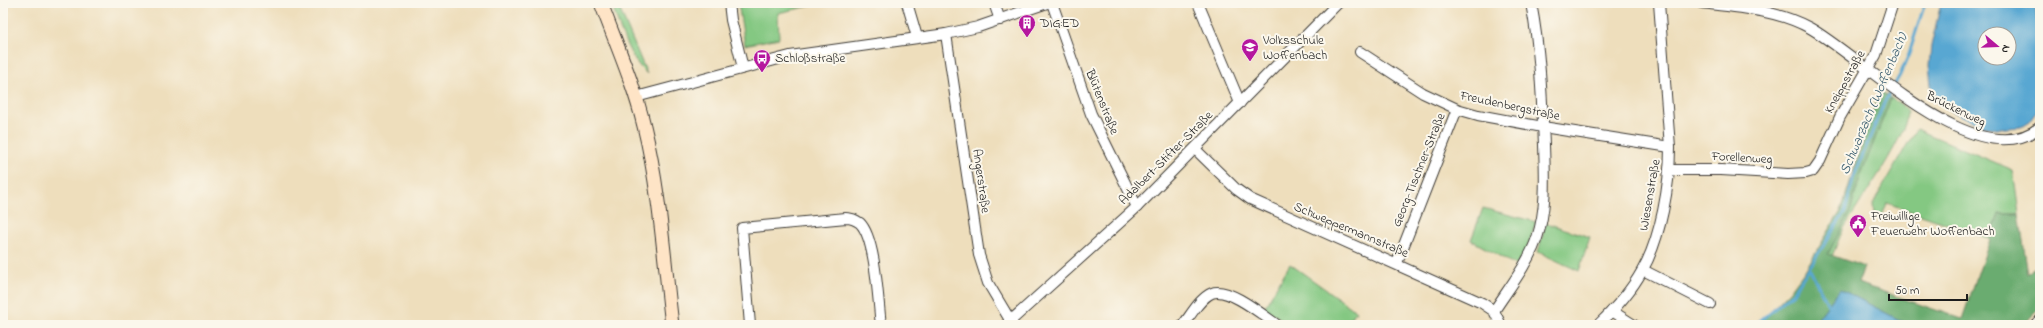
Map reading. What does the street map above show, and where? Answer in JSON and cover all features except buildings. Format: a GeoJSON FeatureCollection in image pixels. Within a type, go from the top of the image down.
{"type":"FeatureCollection","features":[{"type":"Feature","properties":{"kind":"street"},"geometry":{"type":"LineString","coordinates":[[601,3],[636,97],[644,127],[654,181],[672,325]]}},
{"type":"Feature","properties":{"kind":"street"},"geometry":{"type":"LineString","coordinates":[[729,3],[731,20],[743,68]]}},
{"type":"Feature","properties":{"kind":"street"},"geometry":{"type":"LineString","coordinates":[[907,3],[917,37]]}},
{"type":"Feature","properties":{"kind":"street"},"geometry":{"type":"LineString","coordinates":[[994,3],[1000,20]]}},
{"type":"Feature","properties":{"kind":"street"},"geometry":{"type":"LineString","coordinates":[[636,97],[790,56],[946,34],[1000,20],[1046,3]]}},
{"type":"Feature","properties":{"kind":"street","name":"Blütenstraße"},"geometry":{"type":"LineString","coordinates":[[1052,3],[1091,114],[1137,207]]}},
{"type":"Feature","properties":{"kind":"street"},"geometry":{"type":"LineString","coordinates":[[1198,3],[1240,103]]}},
{"type":"Feature","properties":{"kind":"street","name":"Adalbert-Stifter-Straße"},"geometry":{"type":"LineString","coordinates":[[1009,324],[1137,207],[1338,3]]}},
{"type":"Feature","properties":{"kind":"street"},"geometry":{"type":"LineString","coordinates":[[1501,325],[1494,311],[1524,263],[1537,238],[1543,216],[1545,186],[1540,68],[1532,3]]}},
{"type":"Feature","properties":{"kind":"street","name":"Wiesenstraße"},"geometry":{"type":"LineString","coordinates":[[1598,325],[1612,311],[1643,270],[1660,220],[1670,170],[1670,147],[1659,3]]}},
{"type":"Feature","properties":{"kind":"street","name":"Brückenweg"},"geometry":{"type":"LineString","coordinates":[[1701,3],[1751,10],[1794,21],[1830,40],[1868,71],[1908,99],[1977,135],[1991,139],[2016,140],[2028,135],[2040,127]]}},
{"type":"Feature","properties":{"kind":"street","name":"Kneippstraße"},"geometry":{"type":"LineString","coordinates":[[1813,170],[1820,161],[1843,112],[1876,55],[1893,3]]}},
{"type":"Feature","properties":{"kind":"street","name":"Angerstraße"},"geometry":{"type":"LineString","coordinates":[[946,34],[979,255],[988,283],[1009,324]]}},
{"type":"Feature","properties":{"kind":"street","name":"Freudenbergstraße"},"geometry":{"type":"LineString","coordinates":[[1360,52],[1423,93],[1457,109],[1478,115],[1543,127],[1670,147]]}},
{"type":"Feature","properties":{"kind":"street","name":"Georg-Tischner-Straße"},"geometry":{"type":"LineString","coordinates":[[1396,263],[1457,109]]}},
{"type":"Feature","properties":{"kind":"street","name":"Schweppermannstraße"},"geometry":{"type":"LineString","coordinates":[[1195,148],[1236,188],[1250,199],[1469,296],[1494,311]]}},
{"type":"Feature","properties":{"kind":"street","name":"Forellenweg"},"geometry":{"type":"LineString","coordinates":[[1670,170],[1721,170],[1788,174],[1806,173],[1813,170]]}},
{"type":"Feature","properties":{"kind":"street"},"geometry":{"type":"LineString","coordinates":[[750,325],[742,228],[846,218],[861,224],[869,238],[873,256],[881,325]]}},
{"type":"Feature","properties":{"kind":"street"},"geometry":{"type":"LineString","coordinates":[[1643,270],[1710,304]]}},
{"type":"Feature","properties":{"kind":"street"},"geometry":{"type":"LineString","coordinates":[[1183,325],[1204,299],[1211,294],[1220,292],[1231,295],[1277,325]]}},
{"type":"Feature","properties":{"kind":"street"},"geometry":{"type":"LineString","coordinates":[[1612,311],[1634,325]]}},
{"type":"Feature","properties":{"kind":"green space"},"geometry":{"type":"Polygon","coordinates":[[[611,3],[617,3],[647,74],[634,59],[629,50],[611,3]]]}},
{"type":"Feature","properties":{"kind":"green space"},"geometry":{"type":"Polygon","coordinates":[[[738,3],[824,3],[778,13],[779,38],[745,45],[738,3]]]}},
{"type":"Feature","properties":{"kind":"green space"},"geometry":{"type":"Polygon","coordinates":[[[1879,90],[1891,98],[1860,177],[1850,212],[1828,254],[1864,267],[1858,283],[1962,319],[1999,214],[2019,214],[2028,274],[2040,264],[2040,308],[2023,325],[1909,325],[1840,289],[1813,325],[1757,325],[1790,291],[1804,272],[1841,211],[1879,90]]]}},
{"type":"Feature","properties":{"kind":"green space"},"geometry":{"type":"Polygon","coordinates":[[[1891,98],[1902,105],[1907,112],[1905,123],[1891,154],[1843,230],[1832,256],[1828,254],[1850,212],[1860,177],[1891,98]]]}},
{"type":"Feature","properties":{"kind":"green space"},"geometry":{"type":"Polygon","coordinates":[[[1916,129],[2013,170],[2019,214],[1999,214],[1990,239],[1887,203],[1881,219],[1874,216],[1873,204],[1916,129]]]}},
{"type":"Feature","properties":{"kind":"green space"},"geometry":{"type":"Polygon","coordinates":[[[1483,208],[1536,222],[1529,244],[1517,266],[1471,240],[1483,208]]]}},
{"type":"Feature","properties":{"kind":"green space"},"geometry":{"type":"Polygon","coordinates":[[[1546,223],[1590,237],[1579,271],[1538,252],[1546,223]]]}},
{"type":"Feature","properties":{"kind":"green space"},"geometry":{"type":"Polygon","coordinates":[[[1290,264],[1356,311],[1347,325],[1290,325],[1264,308],[1290,264]]]}},
{"type":"Feature","properties":{"kind":"water"},"geometry":{"type":"Polygon","coordinates":[[[1941,3],[2035,3],[2040,43],[2040,107],[2029,122],[2021,127],[1995,129],[1980,125],[1947,109],[1936,97],[1931,85],[1929,65],[1931,46],[1941,3]]]}},
{"type":"Feature","properties":{"kind":"water"},"geometry":{"type":"Polygon","coordinates":[[[1840,289],[1909,325],[1813,325],[1840,289]]]}},
{"type":"Feature","properties":{"kind":"waterway","name":"Schwarzach (Woffenbach)"},"geometry":{"type":"LineString","coordinates":[[1755,325],[1793,293],[1845,212],[1853,179],[1884,103],[1900,75],[1909,54],[1925,3]]}},
{"type":"Feature","properties":{"kind":"waterway"},"geometry":{"type":"LineString","coordinates":[[1809,268],[1829,307]]}},
{"type":"Feature","properties":{"kind":"railway"},"geometry":{"type":"LineString","coordinates":[[2031,325],[2040,315]]}},
{"type":"Feature","properties":{"kind":"place","name":"DIG:ED"},"geometry":{"type":"Point","coordinates":[1027,38]}},
{"type":"Feature","properties":{"kind":"place","name":"Volksschule Woffenbach"},"geometry":{"type":"Point","coordinates":[1250,62]}},
{"type":"Feature","properties":{"kind":"place","name":"Schloßstraße"},"geometry":{"type":"Point","coordinates":[762,73]}},
{"type":"Feature","properties":{"kind":"place","name":"Freiwillige Feuerwehr Woffenbach"},"geometry":{"type":"Point","coordinates":[1858,238]}}]}
